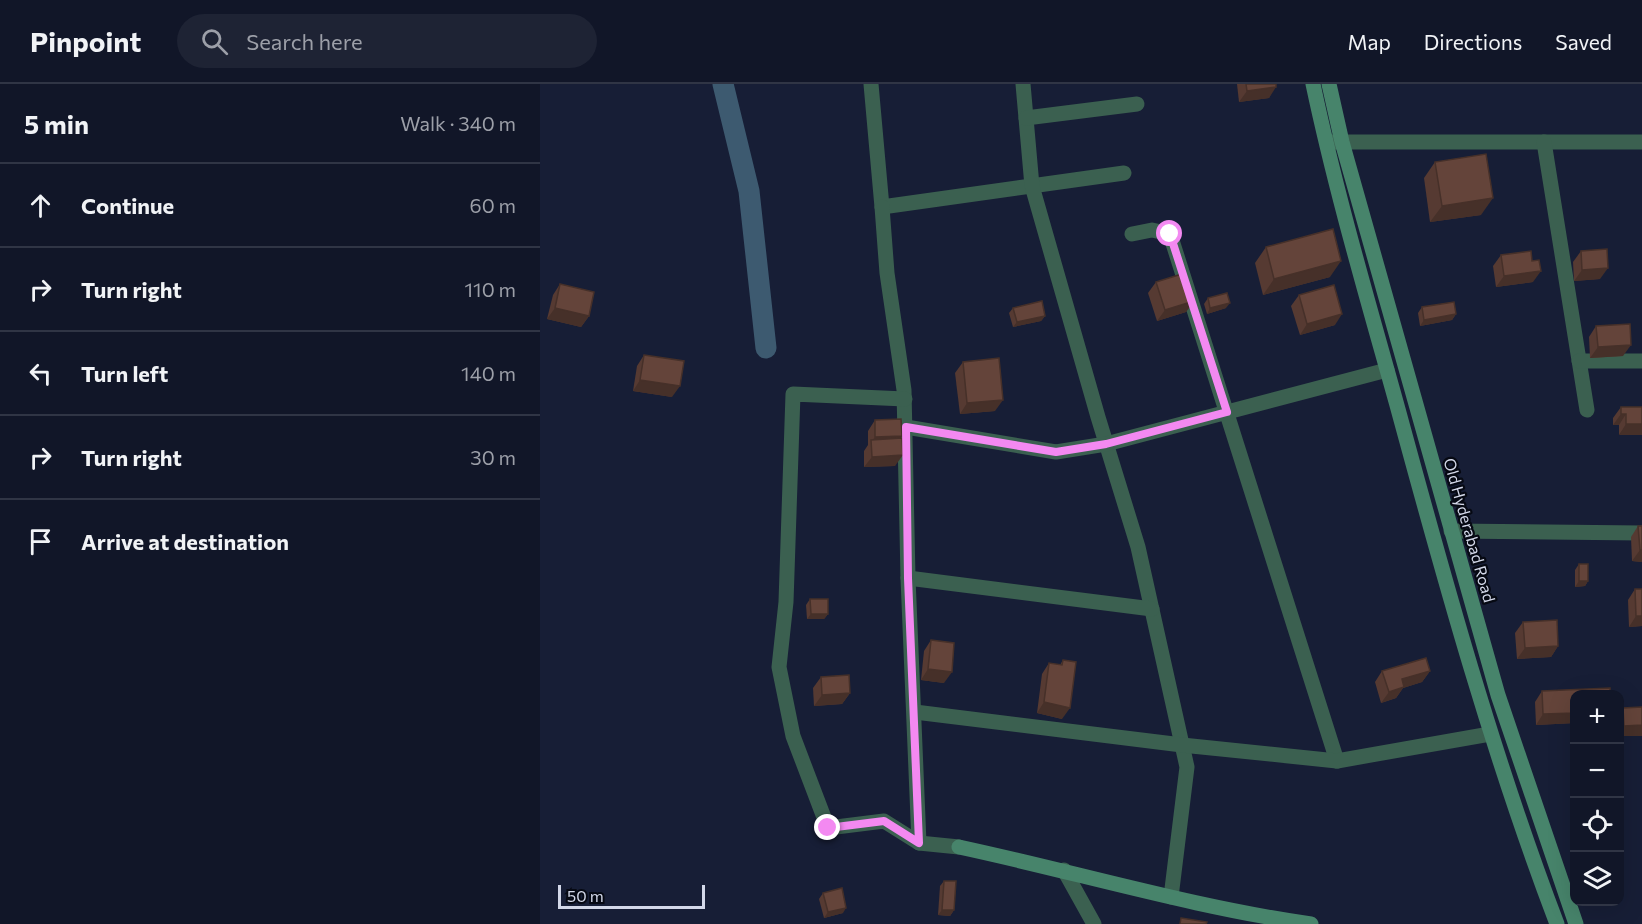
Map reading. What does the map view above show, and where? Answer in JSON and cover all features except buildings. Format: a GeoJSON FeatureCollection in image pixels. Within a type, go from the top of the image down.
{"type":"FeatureCollection","features":[{"type":"Feature","properties":{"kind":"main road"},"geometry":{"type":"LineString","coordinates":[[1313,84],[1326,142],[1387,370],[1490,734],[1521,830],[1557,924]]}},
{"type":"Feature","properties":{"kind":"main road","name":"Old Hyderabad Road"},"geometry":{"type":"LineString","coordinates":[[1329,84],[1342,142],[1498,695],[1576,924]]}},
{"type":"Feature","properties":{"kind":"main road"},"geometry":{"type":"LineString","coordinates":[[959,847],[1171,897],[1241,919],[1311,924]]}},
{"type":"Feature","properties":{"kind":"street"},"geometry":{"type":"LineString","coordinates":[[871,84],[887,273],[905,399],[908,578],[919,843]]}},
{"type":"Feature","properties":{"kind":"street"},"geometry":{"type":"LineString","coordinates":[[1023,84],[1032,186],[1138,547],[1187,767],[1171,897]]}},
{"type":"Feature","properties":{"kind":"street"},"geometry":{"type":"LineString","coordinates":[[1026,118],[1137,104]]}},
{"type":"Feature","properties":{"kind":"street"},"geometry":{"type":"LineString","coordinates":[[1326,142],[1642,142]]}},
{"type":"Feature","properties":{"kind":"street"},"geometry":{"type":"LineString","coordinates":[[1544,142],[1587,410]]}},
{"type":"Feature","properties":{"kind":"street"},"geometry":{"type":"LineString","coordinates":[[882,207],[1124,173]]}},
{"type":"Feature","properties":{"kind":"street"},"geometry":{"type":"LineString","coordinates":[[1132,234],[1152,230],[1170,234],[1337,761]]}},
{"type":"Feature","properties":{"kind":"street"},"geometry":{"type":"LineString","coordinates":[[1579,361],[1642,361]]}},
{"type":"Feature","properties":{"kind":"street"},"geometry":{"type":"LineString","coordinates":[[906,427],[1056,452],[1106,444],[1387,370]]}},
{"type":"Feature","properties":{"kind":"street"},"geometry":{"type":"LineString","coordinates":[[905,399],[793,394],[786,602],[779,667],[793,736],[828,828],[884,821],[919,843],[959,847]]}},
{"type":"Feature","properties":{"kind":"street"},"geometry":{"type":"LineString","coordinates":[[1451,531],[1642,533]]}},
{"type":"Feature","properties":{"kind":"street"},"geometry":{"type":"LineString","coordinates":[[908,578],[1152,609]]}},
{"type":"Feature","properties":{"kind":"street"},"geometry":{"type":"LineString","coordinates":[[915,712],[1182,745],[1337,761],[1490,734]]}},
{"type":"Feature","properties":{"kind":"street"},"geometry":{"type":"LineString","coordinates":[[1064,870],[1094,924]]}},
{"type":"Feature","properties":{"kind":"waterway"},"geometry":{"type":"LineString","coordinates":[[723,84],[749,191],[766,348]]}},
{"type":"Feature","properties":{"kind":"route"},"geometry":{"type":"LineString","coordinates":[[828,828],[884,821],[919,843],[908,578],[906,427],[1056,452],[1106,444],[1227,412],[1170,234]]}}]}
